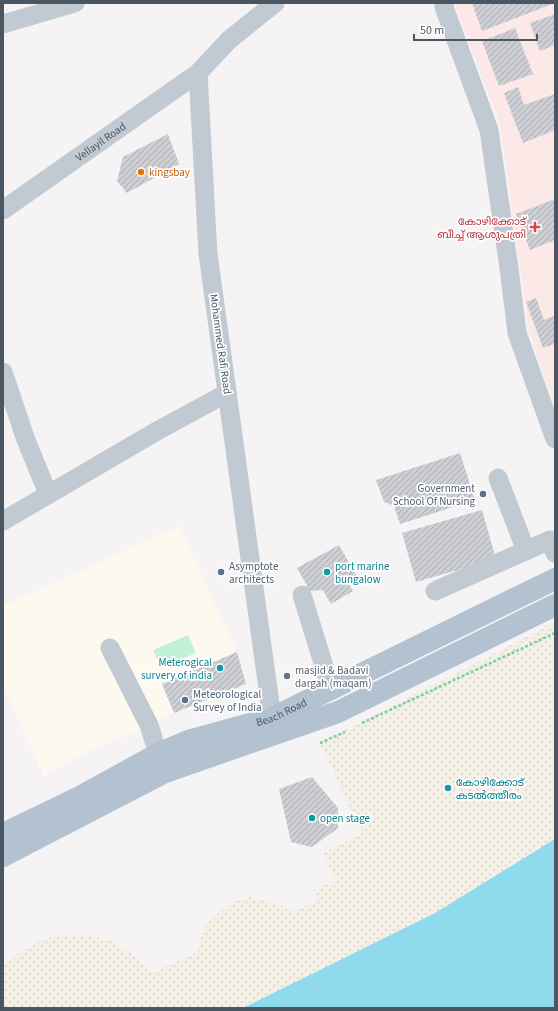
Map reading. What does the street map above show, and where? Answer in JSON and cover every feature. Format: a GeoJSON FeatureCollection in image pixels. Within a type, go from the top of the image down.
{"type":"FeatureCollection","features":[{"type":"Feature","properties":{"kind":"main road","name":"Beach Road"},"geometry":{"type":"LineString","coordinates":[[3,834],[80,797],[158,754],[191,740],[272,718],[555,580]]}},
{"type":"Feature","properties":{"kind":"main road","name":"Beach Road"},"geometry":{"type":"LineString","coordinates":[[3,856],[165,772],[338,712],[555,605]]}},
{"type":"Feature","properties":{"kind":"street"},"geometry":{"type":"LineString","coordinates":[[3,24],[75,3]]}},
{"type":"Feature","properties":{"kind":"street"},"geometry":{"type":"LineString","coordinates":[[198,73],[229,40],[275,3]]}},
{"type":"Feature","properties":{"kind":"street"},"geometry":{"type":"LineString","coordinates":[[444,3],[444,7],[489,130],[517,334],[555,439]]}},
{"type":"Feature","properties":{"kind":"street","name":"Vellayil Road"},"geometry":{"type":"LineString","coordinates":[[3,210],[198,73]]}},
{"type":"Feature","properties":{"kind":"street","name":"Mohammed Rafi Road"},"geometry":{"type":"LineString","coordinates":[[198,73],[208,254],[272,718]]}},
{"type":"Feature","properties":{"kind":"street"},"geometry":{"type":"LineString","coordinates":[[3,372],[43,497]]}},
{"type":"Feature","properties":{"kind":"street"},"geometry":{"type":"LineString","coordinates":[[3,521],[157,431],[227,393]]}},
{"type":"Feature","properties":{"kind":"street"},"geometry":{"type":"LineString","coordinates":[[498,478],[526,550]]}},
{"type":"Feature","properties":{"kind":"street"},"geometry":{"type":"LineString","coordinates":[[3,509],[43,497]]}},
{"type":"Feature","properties":{"kind":"street"},"geometry":{"type":"LineString","coordinates":[[435,591],[550,540],[555,553]]}},
{"type":"Feature","properties":{"kind":"street"},"geometry":{"type":"LineString","coordinates":[[302,595],[331,689]]}},
{"type":"Feature","properties":{"kind":"street"},"geometry":{"type":"LineString","coordinates":[[110,648],[149,725],[158,754]]}},
{"type":"Feature","properties":{"kind":"path"},"geometry":{"type":"LineString","coordinates":[[360,724],[555,633]]}},
{"type":"Feature","properties":{"kind":"path"},"geometry":{"type":"LineString","coordinates":[[320,743],[347,730]]}},
{"type":"Feature","properties":{"kind":"shaded area","name":"കോഴിക്കോട് ബീച്ച് ആശുപത്രി"},"geometry":{"type":"Polygon","coordinates":[[[454,3],[555,3],[555,408],[529,330],[500,123],[454,3]]]}},
{"type":"Feature","properties":{"kind":"shaded area"},"geometry":{"type":"Polygon","coordinates":[[[179,526],[237,652],[246,684],[174,713],[70,761],[44,777],[3,686],[3,606],[179,526]]]}},
{"type":"Feature","properties":{"kind":"sand","name":"കോഴിക്കോട് കടൽത്തീരം"},"geometry":{"type":"Polygon","coordinates":[[[555,622],[555,839],[435,913],[243,1008],[3,1008],[3,967],[8,961],[39,941],[64,935],[88,936],[111,941],[131,953],[151,973],[197,953],[201,936],[208,923],[224,908],[237,901],[250,897],[297,911],[318,901],[313,891],[336,880],[323,853],[362,834],[320,743],[555,622]]]}},
{"type":"Feature","properties":{"kind":"green space"},"geometry":{"type":"Polygon","coordinates":[[[188,635],[196,653],[161,668],[153,650],[188,635]]]}},
{"type":"Feature","properties":{"kind":"water"},"geometry":{"type":"Polygon","coordinates":[[[555,839],[555,1008],[243,1008],[435,913],[555,839]]]}},
{"type":"Feature","properties":{"kind":"building"},"geometry":{"type":"Polygon","coordinates":[[[472,3],[555,3],[482,31],[472,3]]]}},
{"type":"Feature","properties":{"kind":"building"},"geometry":{"type":"Polygon","coordinates":[[[555,14],[555,45],[540,51],[530,23],[555,14]]]}},
{"type":"Feature","properties":{"kind":"building"},"geometry":{"type":"Polygon","coordinates":[[[515,28],[533,74],[499,86],[482,41],[515,28]]]}},
{"type":"Feature","properties":{"kind":"building"},"geometry":{"type":"Polygon","coordinates":[[[518,87],[524,105],[555,94],[555,130],[523,143],[504,93],[518,87]]]}},
{"type":"Feature","properties":{"kind":"building","name":"kingsbay"},"geometry":{"type":"Polygon","coordinates":[[[168,134],[179,164],[127,193],[117,181],[123,157],[168,134]]]}},
{"type":"Feature","properties":{"kind":"building"},"geometry":{"type":"Polygon","coordinates":[[[555,199],[555,240],[530,250],[516,214],[555,199]]]}},
{"type":"Feature","properties":{"kind":"building"},"geometry":{"type":"Polygon","coordinates":[[[536,298],[544,320],[555,316],[555,344],[543,348],[526,302],[536,298]]]}},
{"type":"Feature","properties":{"kind":"building"},"geometry":{"type":"Polygon","coordinates":[[[460,453],[475,500],[400,524],[394,506],[384,502],[376,480],[460,453]]]}},
{"type":"Feature","properties":{"kind":"building"},"geometry":{"type":"Polygon","coordinates":[[[482,510],[496,559],[416,582],[402,533],[482,510]]]}},
{"type":"Feature","properties":{"kind":"building","name":"port marine bungalow"},"geometry":{"type":"Polygon","coordinates":[[[339,545],[356,575],[347,580],[353,591],[331,604],[323,590],[310,591],[297,568],[339,545]]]}},
{"type":"Feature","properties":{"kind":"building","name":"Meterogical survery of india"},"geometry":{"type":"Polygon","coordinates":[[[237,652],[246,684],[174,713],[162,684],[237,652]]]}},
{"type":"Feature","properties":{"kind":"building","name":"open stage"},"geometry":{"type":"Polygon","coordinates":[[[312,777],[338,808],[338,828],[312,847],[291,842],[279,789],[312,777]]]}},
{"type":"Feature","properties":{"kind":"place","name":"kingsbay"},"geometry":{"type":"Point","coordinates":[141,172]}},
{"type":"Feature","properties":{"kind":"place","name":"കോഴിക്കോട് ബീച്ച് ആശുപത്രി"},"geometry":{"type":"Point","coordinates":[535,227]}},
{"type":"Feature","properties":{"kind":"place","name":"Government School Of Nursing"},"geometry":{"type":"Point","coordinates":[483,494]}},
{"type":"Feature","properties":{"kind":"place","name":"Asymptote architects"},"geometry":{"type":"Point","coordinates":[221,572]}},
{"type":"Feature","properties":{"kind":"place","name":"port marine bungalow"},"geometry":{"type":"Point","coordinates":[327,572]}},
{"type":"Feature","properties":{"kind":"place","name":"Meterogical survery of india"},"geometry":{"type":"Point","coordinates":[220,668]}},
{"type":"Feature","properties":{"kind":"place","name":"masjid & Badavi dargah (maqam)"},"geometry":{"type":"Point","coordinates":[287,676]}},
{"type":"Feature","properties":{"kind":"place","name":"Meteorological Survey of India"},"geometry":{"type":"Point","coordinates":[185,700]}},
{"type":"Feature","properties":{"kind":"place","name":"കോഴിക്കോട് കടൽത്തീരം"},"geometry":{"type":"Point","coordinates":[448,788]}},
{"type":"Feature","properties":{"kind":"place","name":"open stage"},"geometry":{"type":"Point","coordinates":[312,818]}}]}
